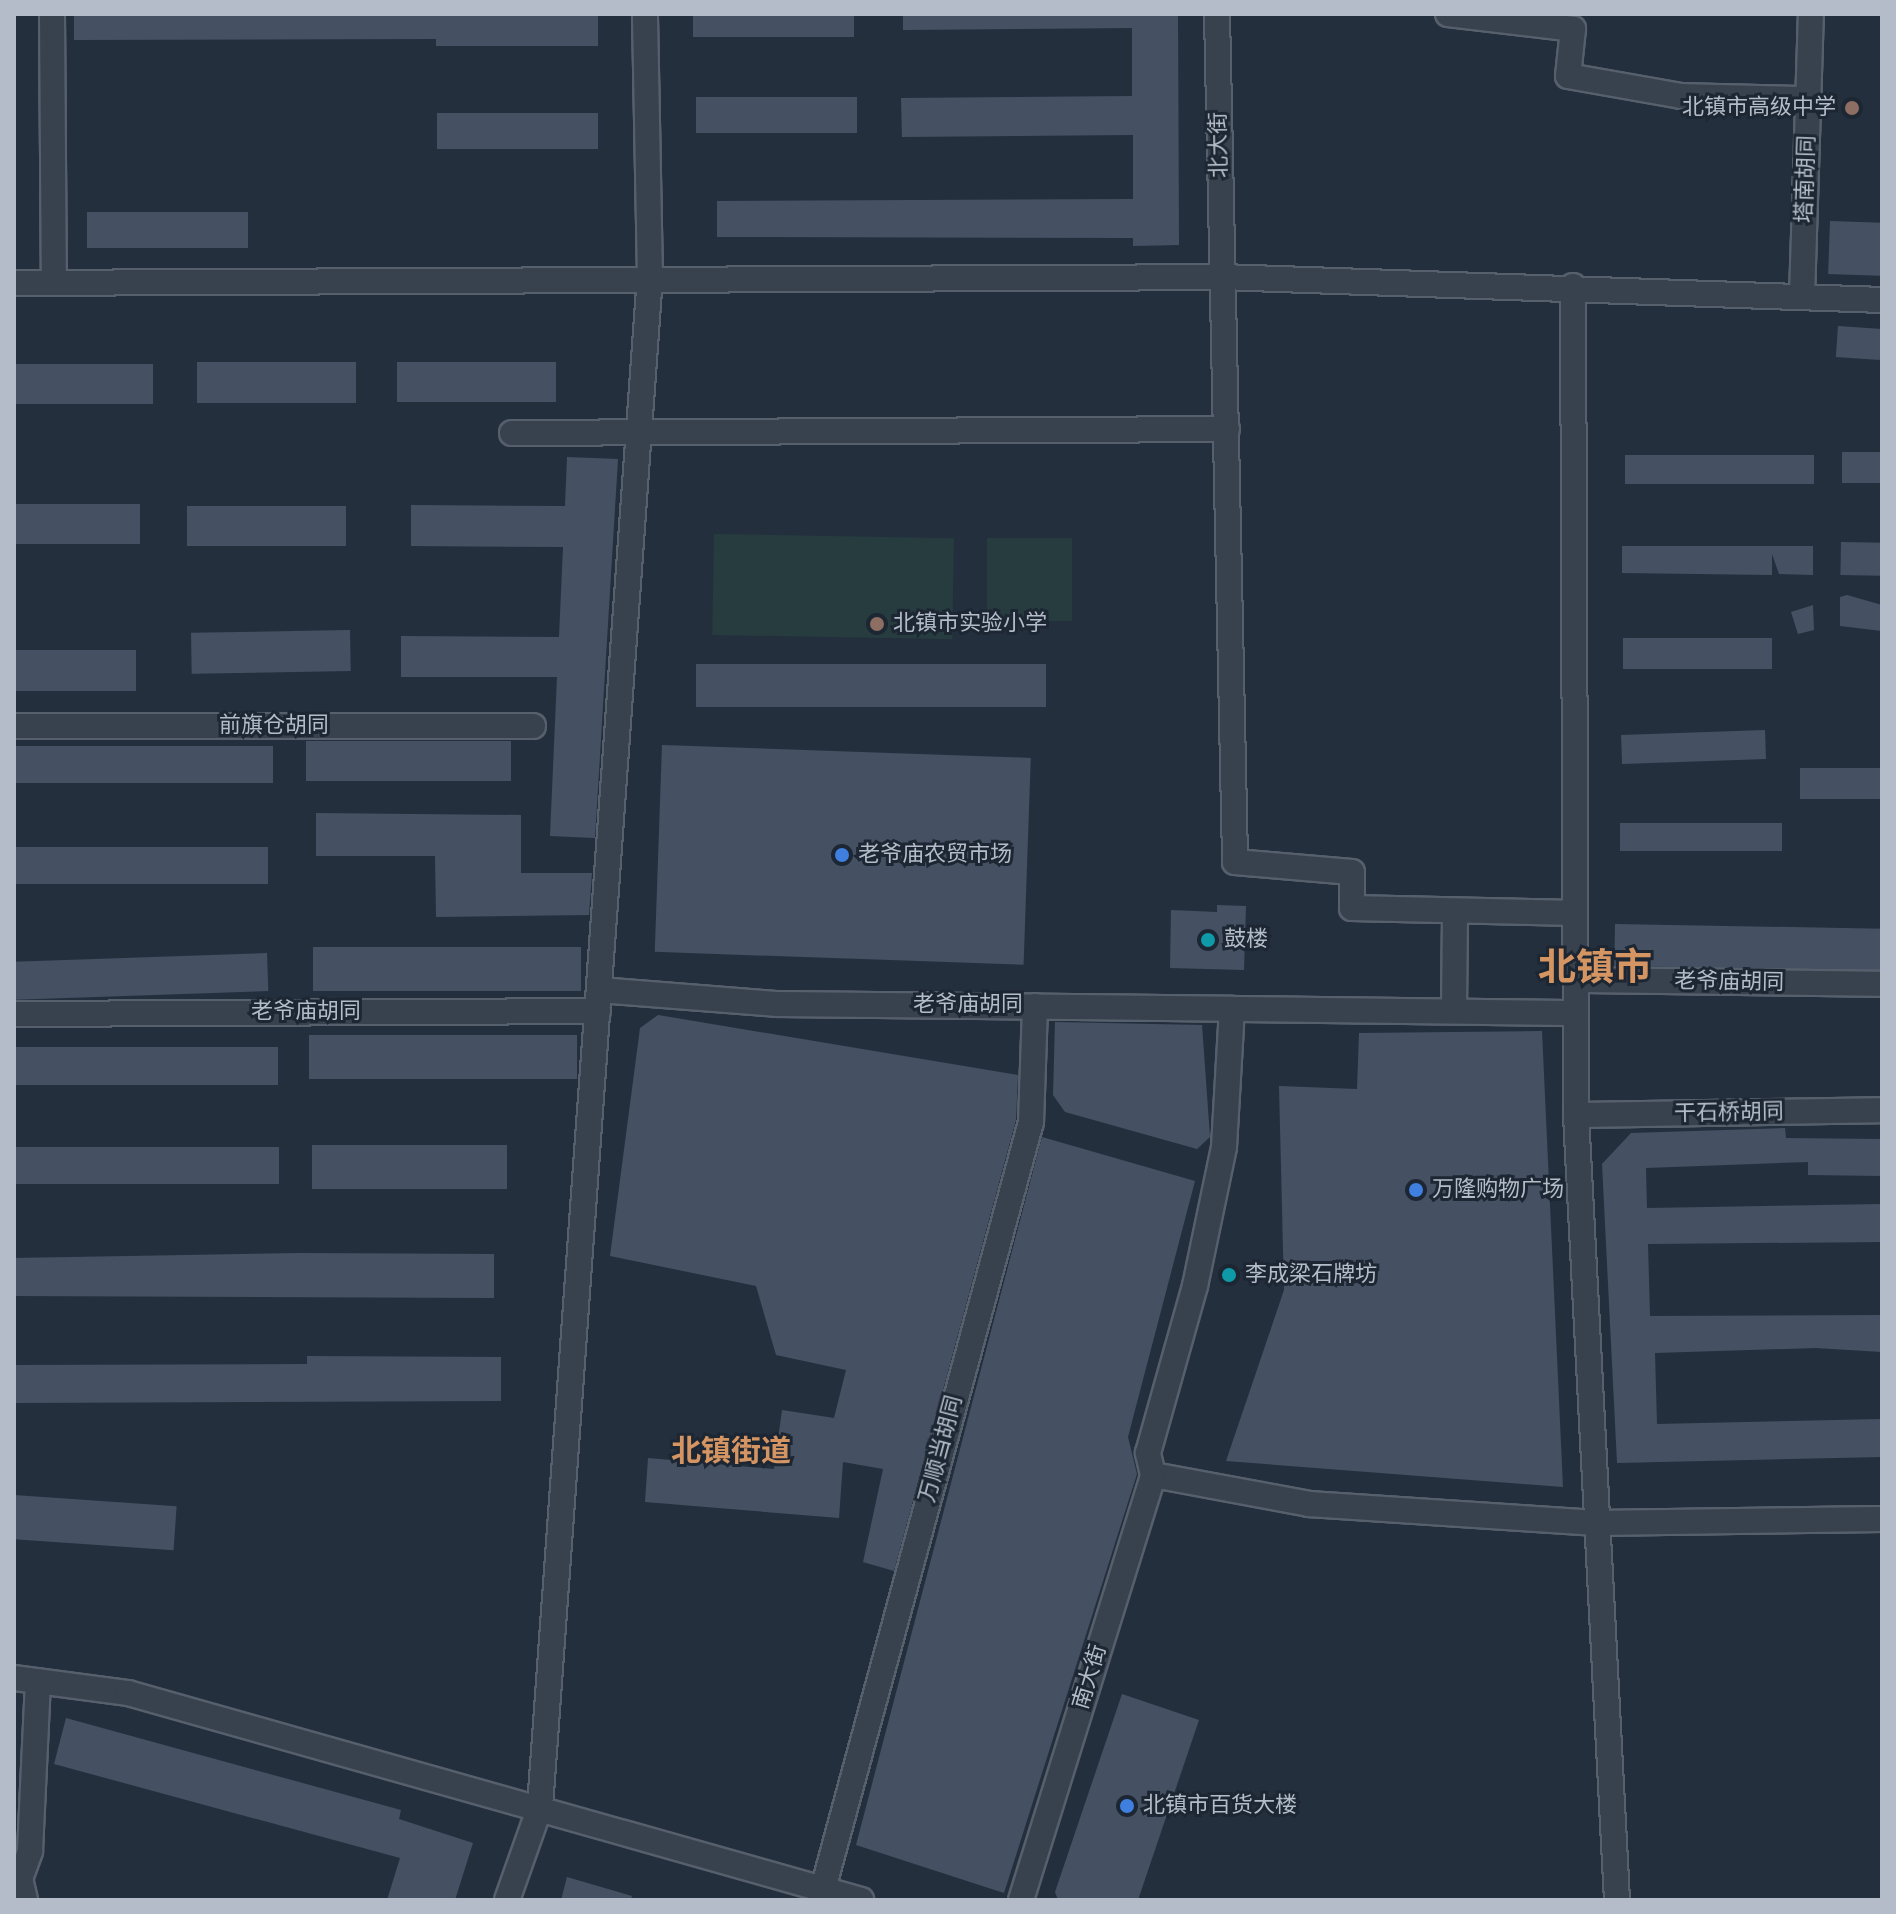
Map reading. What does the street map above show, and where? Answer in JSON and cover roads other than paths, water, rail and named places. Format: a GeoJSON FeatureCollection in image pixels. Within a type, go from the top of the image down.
{"type":"FeatureCollection","features":[{"type":"Feature","properties":{"kind":"street"},"geometry":{"type":"LineString","coordinates":[[52,14],[54,282]]}},
{"type":"Feature","properties":{"kind":"street"},"geometry":{"type":"LineString","coordinates":[[507,1900],[540,1807],[650,277],[645,14]]}},
{"type":"Feature","properties":{"kind":"street","name":"北大街"},"geometry":{"type":"LineString","coordinates":[[1217,14],[1235,862],[1352,872],[1352,908],[1455,914]]}},
{"type":"Feature","properties":{"kind":"street"},"geometry":{"type":"LineString","coordinates":[[1448,14],[1573,29],[1568,76],[1681,96],[1808,99]]}},
{"type":"Feature","properties":{"kind":"street","name":"塔南胡同"},"geometry":{"type":"LineString","coordinates":[[1802,297],[1811,14]]}},
{"type":"Feature","properties":{"kind":"street"},"geometry":{"type":"LineString","coordinates":[[14,283],[650,277],[1221,277],[1573,286],[1882,300]]}},
{"type":"Feature","properties":{"kind":"street"},"geometry":{"type":"LineString","coordinates":[[1573,286],[1576,1115],[1617,1900]]}},
{"type":"Feature","properties":{"kind":"street"},"geometry":{"type":"LineString","coordinates":[[512,433],[639,436],[1227,429]]}},
{"type":"Feature","properties":{"kind":"street","name":"前旗仓胡同"},"geometry":{"type":"LineString","coordinates":[[14,726],[533,726]]}},
{"type":"Feature","properties":{"kind":"street"},"geometry":{"type":"LineString","coordinates":[[1454,1010],[1455,914],[1575,913]]}},
{"type":"Feature","properties":{"kind":"street","name":"老爷庙胡同"},"geometry":{"type":"LineString","coordinates":[[1576,980],[1882,984]]}},
{"type":"Feature","properties":{"kind":"street","name":"老爷庙胡同"},"geometry":{"type":"LineString","coordinates":[[14,1014],[598,1000],[1576,1013]]}},
{"type":"Feature","properties":{"kind":"street","name":"万顺当胡同"},"geometry":{"type":"LineString","coordinates":[[822,1894],[1031,1122],[1042,1006]]}},
{"type":"Feature","properties":{"kind":"street","name":"南大街"},"geometry":{"type":"LineString","coordinates":[[1021,1900],[1150,1464],[1195,1286],[1224,1147],[1232,1009]]}},
{"type":"Feature","properties":{"kind":"street","name":"干石桥胡同"},"geometry":{"type":"LineString","coordinates":[[1576,1115],[1882,1110]]}},
{"type":"Feature","properties":{"kind":"street"},"geometry":{"type":"LineString","coordinates":[[1150,1464],[1309,1504],[1596,1523],[1882,1519]]}},
{"type":"Feature","properties":{"kind":"street"},"geometry":{"type":"LineString","coordinates":[[19,1886],[30,1851],[26,1680],[128,1693],[540,1807],[822,1894],[861,1900]]}},
{"type":"Feature","properties":{"kind":"place","name":"北镇市高级中学"},"geometry":{"type":"Point","coordinates":[1852,108]}},
{"type":"Feature","properties":{"kind":"place","name":"北镇市实验小学"},"geometry":{"type":"Point","coordinates":[877,624]}},
{"type":"Feature","properties":{"kind":"place","name":"老爷庙农贸市场"},"geometry":{"type":"Point","coordinates":[842,855]}},
{"type":"Feature","properties":{"kind":"place","name":"鼓楼"},"geometry":{"type":"Point","coordinates":[1208,940]}},
{"type":"Feature","properties":{"kind":"place","name":"万隆购物广场"},"geometry":{"type":"Point","coordinates":[1416,1190]}},
{"type":"Feature","properties":{"kind":"place","name":"李成梁石牌坊"},"geometry":{"type":"Point","coordinates":[1229,1275]}},
{"type":"Feature","properties":{"kind":"place","name":"北镇市百货大楼"},"geometry":{"type":"Point","coordinates":[1127,1806]}},
{"type":"Feature","properties":{"kind":"district","name":"北镇市"},"geometry":{"type":"Point","coordinates":[1595,969]}},
{"type":"Feature","properties":{"kind":"district","name":"北镇街道"},"geometry":{"type":"Point","coordinates":[731,1452]}}]}
